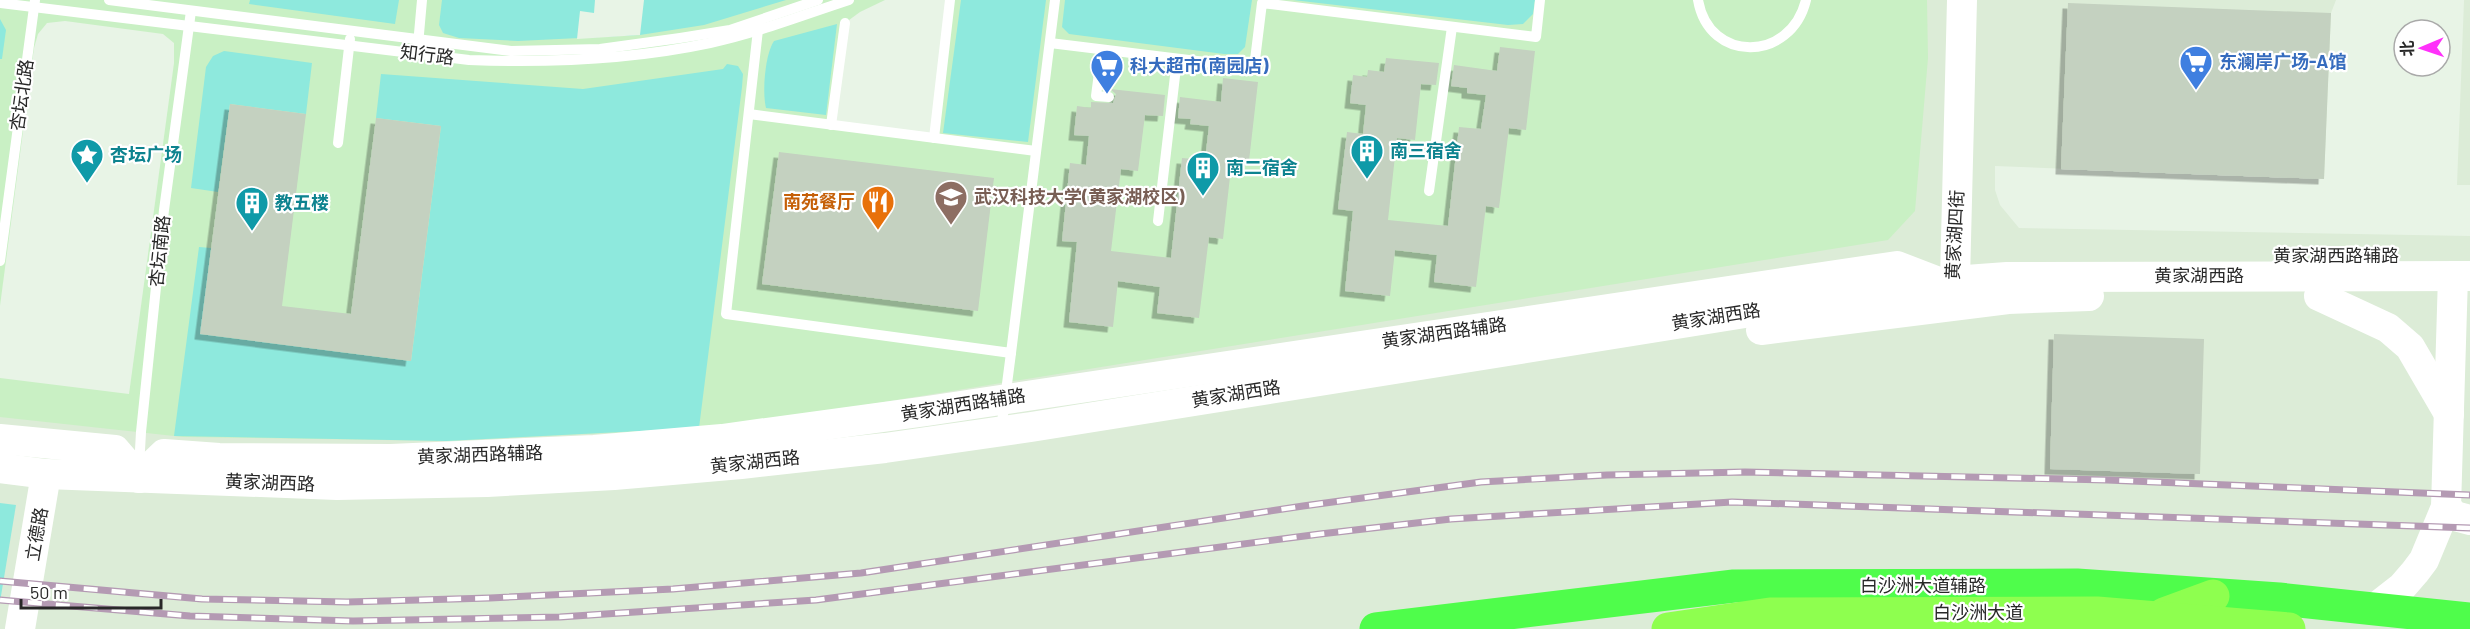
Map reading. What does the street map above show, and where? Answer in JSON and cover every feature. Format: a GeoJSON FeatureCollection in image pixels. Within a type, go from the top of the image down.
{"type":"FeatureCollection","features":[{"type":"Feature","properties":{"kind":"highway"},"geometry":{"type":"LineString","coordinates":[[2154,618],[2213,596]]}},
{"type":"Feature","properties":{"kind":"highway","name":"白沙洲大道"},"geometry":{"type":"LineString","coordinates":[[1674,628],[1770,614],[2097,612],[2275,628]]}},
{"type":"Feature","properties":{"kind":"highway"},"geometry":{"type":"LineString","coordinates":[[1674,628],[1753,629]]}},
{"type":"Feature","properties":{"kind":"main road","name":"黄家湖四街"},"geometry":{"type":"LineString","coordinates":[[1945,0],[1947,290]]}},
{"type":"Feature","properties":{"kind":"main road","name":"黄家湖四街"},"geometry":{"type":"LineString","coordinates":[[1947,290],[1962,0]]}},
{"type":"Feature","properties":{"kind":"main road","name":"黄家湖西路辅路"},"geometry":{"type":"LineString","coordinates":[[139,485],[164,454],[219,458],[391,459],[594,450],[722,438],[927,411],[1897,266],[1947,290],[2005,257],[2463,280]]}},
{"type":"Feature","properties":{"kind":"main road","name":"黄家湖西路"},"geometry":{"type":"LineString","coordinates":[[139,485],[487,482],[614,475],[753,463],[1001,431],[1947,290],[2008,299],[2120,296],[2319,296],[2463,280]]}},
{"type":"Feature","properties":{"kind":"main road"},"geometry":{"type":"LineString","coordinates":[[2375,608],[2402,587],[2458,513],[2449,414],[2463,280]]}},
{"type":"Feature","properties":{"kind":"main road","name":"黄家湖西路"},"geometry":{"type":"LineString","coordinates":[[0,484],[46,482],[452,496],[555,493],[701,482],[954,450],[1272,398],[1699,338],[1947,290]]}},
{"type":"Feature","properties":{"kind":"main road"},"geometry":{"type":"LineString","coordinates":[[2319,296],[2388,328],[2410,347],[2449,414]]}},
{"type":"Feature","properties":{"kind":"main road"},"geometry":{"type":"LineString","coordinates":[[0,439],[115,450],[139,485]]}},
{"type":"Feature","properties":{"kind":"main road","name":"黄家湖西路"},"geometry":{"type":"LineString","coordinates":[[0,468],[46,482]]}},
{"type":"Feature","properties":{"kind":"main road","name":"立德路"},"geometry":{"type":"LineString","coordinates":[[20,629],[46,482]]}},
{"type":"Feature","properties":{"kind":"main road","name":"白沙洲大道辅路"},"geometry":{"type":"LineString","coordinates":[[1376,629],[1734,586],[2077,585],[2375,608],[2470,619]]}},
{"type":"Feature","properties":{"kind":"lane","name":"知行路"},"geometry":{"type":"LineString","coordinates":[[109,0],[511,51],[600,49],[730,30],[758,25],[849,0]]}},
{"type":"Feature","properties":{"kind":"lane"},"geometry":{"type":"LineString","coordinates":[[417,54],[422,0]]}},
{"type":"Feature","properties":{"kind":"lane","name":"知行路"},"geometry":{"type":"LineString","coordinates":[[0,3],[34,4],[188,27],[469,60],[570,62],[643,54],[710,43],[818,0]]}},
{"type":"Feature","properties":{"kind":"lane"},"geometry":{"type":"LineString","coordinates":[[934,138],[950,0]]}},
{"type":"Feature","properties":{"kind":"lane"},"geometry":{"type":"LineString","coordinates":[[1001,431],[1055,0]]}},
{"type":"Feature","properties":{"kind":"lane"},"geometry":{"type":"LineString","coordinates":[[1050,43],[1254,68],[1262,3],[1536,37],[1540,0]]}},
{"type":"Feature","properties":{"kind":"lane"},"geometry":{"type":"LineString","coordinates":[[1698,0],[1700,12],[1710,28],[1724,40],[1742,47],[1761,48],[1778,41],[1793,29],[1803,14],[1806,0]]}},
{"type":"Feature","properties":{"kind":"lane","name":"杏坛北路"},"geometry":{"type":"LineString","coordinates":[[0,261],[34,4]]}},
{"type":"Feature","properties":{"kind":"lane","name":"杏坛南路"},"geometry":{"type":"LineString","coordinates":[[139,485],[141,432],[164,210],[191,10]]}},
{"type":"Feature","properties":{"kind":"lane"},"geometry":{"type":"LineString","coordinates":[[831,125],[845,23]]}},
{"type":"Feature","properties":{"kind":"lane"},"geometry":{"type":"LineString","coordinates":[[758,25],[726,314],[1011,353]]}},
{"type":"Feature","properties":{"kind":"lane"},"geometry":{"type":"LineString","coordinates":[[1429,192],[1452,27]]}},
{"type":"Feature","properties":{"kind":"lane"},"geometry":{"type":"LineString","coordinates":[[338,143],[351,31]]}},
{"type":"Feature","properties":{"kind":"lane"},"geometry":{"type":"LineString","coordinates":[[1102,50],[1096,96],[1109,98]]}},
{"type":"Feature","properties":{"kind":"lane"},"geometry":{"type":"LineString","coordinates":[[1158,221],[1177,59]]}},
{"type":"Feature","properties":{"kind":"lane"},"geometry":{"type":"LineString","coordinates":[[749,114],[1036,151]]}},
{"type":"Feature","properties":{"kind":"shaded area","name":"武汉科技大学(黄家湖校区)"},"geometry":{"type":"Polygon","coordinates":[[[0,0],[1927,0],[1928,58],[1915,211],[1888,240],[729,427],[446,441],[183,437],[0,417],[0,0]]]}},
{"type":"Feature","properties":{"kind":"shaded area"},"geometry":{"type":"Polygon","coordinates":[[[250,0],[399,0],[395,24],[249,4],[250,0]]]}},
{"type":"Feature","properties":{"kind":"shaded area"},"geometry":{"type":"Polygon","coordinates":[[[442,0],[786,0],[704,25],[640,35],[518,41],[459,38],[443,33],[439,25],[442,0]]]}},
{"type":"Feature","properties":{"kind":"shaded area"},"geometry":{"type":"Polygon","coordinates":[[[595,0],[644,0],[640,35],[577,39],[580,11],[594,13],[595,0]]]}},
{"type":"Feature","properties":{"kind":"shaded area"},"geometry":{"type":"Polygon","coordinates":[[[885,0],[950,0],[934,138],[831,125],[845,23],[860,12],[885,0]]]}},
{"type":"Feature","properties":{"kind":"shaded area"},"geometry":{"type":"Polygon","coordinates":[[[961,0],[1046,0],[1028,142],[943,133],[961,0]]]}},
{"type":"Feature","properties":{"kind":"shaded area"},"geometry":{"type":"Polygon","coordinates":[[[1065,0],[1252,0],[1245,47],[1238,54],[1224,54],[1069,34],[1062,27],[1065,0]]]}},
{"type":"Feature","properties":{"kind":"shaded area"},"geometry":{"type":"Polygon","coordinates":[[[1293,0],[1535,0],[1533,14],[1523,24],[1508,25],[1293,0]]]}},
{"type":"Feature","properties":{"kind":"shaded area"},"geometry":{"type":"Polygon","coordinates":[[[2336,0],[2464,0],[2457,185],[2470,185],[2470,236],[2019,228],[2000,205],[1995,190],[1995,166],[2324,179],[2331,13],[2336,0]]]}},
{"type":"Feature","properties":{"kind":"shaded area"},"geometry":{"type":"Polygon","coordinates":[[[0,19],[6,30],[2,59],[0,59],[0,19]]]}},
{"type":"Feature","properties":{"kind":"shaded area","name":"杏坛广场"},"geometry":{"type":"Polygon","coordinates":[[[65,21],[163,34],[174,43],[174,63],[129,394],[0,378],[0,306],[34,48],[38,34],[47,23],[65,21]]]}},
{"type":"Feature","properties":{"kind":"shaded area"},"geometry":{"type":"Polygon","coordinates":[[[837,24],[826,115],[766,108],[765,73],[768,55],[774,41],[837,24]]]}},
{"type":"Feature","properties":{"kind":"shaded area"},"geometry":{"type":"Polygon","coordinates":[[[224,51],[312,63],[306,114],[230,104],[218,192],[191,188],[206,67],[213,56],[224,51]]]}},
{"type":"Feature","properties":{"kind":"shaded area"},"geometry":{"type":"Polygon","coordinates":[[[727,64],[738,66],[743,74],[742,87],[699,428],[446,441],[174,436],[199,247],[211,248],[201,334],[411,361],[441,126],[376,118],[381,74],[583,89],[723,69],[727,64]]]}},
{"type":"Feature","properties":{"kind":"shaded area"},"geometry":{"type":"Polygon","coordinates":[[[0,503],[16,505],[0,602],[0,503]]]}},
{"type":"Feature","properties":{"kind":"building","name":"东澜岸广场-A馆"},"geometry":{"type":"Polygon","coordinates":[[[2068,3],[2331,13],[2324,179],[2061,169],[2068,3]]]}},
{"type":"Feature","properties":{"kind":"building"},"geometry":{"type":"Polygon","coordinates":[[[1500,47],[1535,51],[1526,130],[1509,128],[1499,208],[1486,206],[1476,287],[1434,282],[1437,255],[1395,250],[1390,296],[1345,291],[1353,211],[1338,209],[1347,132],[1363,134],[1366,105],[1350,103],[1353,75],[1367,77],[1368,70],[1384,72],[1386,58],[1439,63],[1436,85],[1421,84],[1415,140],[1397,138],[1388,220],[1448,226],[1459,127],[1481,129],[1486,95],[1467,93],[1467,88],[1451,86],[1454,65],[1497,71],[1500,47]]]}},
{"type":"Feature","properties":{"kind":"building"},"geometry":{"type":"Polygon","coordinates":[[[1223,78],[1258,82],[1249,161],[1232,159],[1223,239],[1209,237],[1199,318],[1157,313],[1160,287],[1118,281],[1113,327],[1069,322],[1077,242],[1062,241],[1070,163],[1086,165],[1089,136],[1074,135],[1077,106],[1091,108],[1091,102],[1113,103],[1116,94],[1110,89],[1165,95],[1163,116],[1145,115],[1138,171],[1121,169],[1111,251],[1171,258],[1182,158],[1205,160],[1209,126],[1190,124],[1191,119],[1178,118],[1180,97],[1221,102],[1223,78]]]}},
{"type":"Feature","properties":{"kind":"building","name":"教五楼"},"geometry":{"type":"Polygon","coordinates":[[[230,104],[306,114],[282,306],[351,314],[376,118],[441,126],[411,361],[200,334],[230,104]]]}},
{"type":"Feature","properties":{"kind":"building","name":"南苑餐厅"},"geometry":{"type":"Polygon","coordinates":[[[779,152],[994,178],[978,311],[762,284],[779,152]]]}},
{"type":"Feature","properties":{"kind":"building"},"geometry":{"type":"Polygon","coordinates":[[[2054,334],[2204,339],[2200,474],[2050,469],[2054,334]]]}},
{"type":"Feature","properties":{"kind":"railway"},"geometry":{"type":"LineString","coordinates":[[0,581],[202,599],[347,602],[673,589],[861,573],[1303,506],[1481,482],[1607,475],[1745,472],[2107,480],[2470,495]]}},
{"type":"Feature","properties":{"kind":"railway"},"geometry":{"type":"LineString","coordinates":[[0,600],[190,616],[353,621],[560,617],[816,600],[1451,519],[1732,502],[2470,528]]}},
{"type":"Feature","properties":{"kind":"place","name":"东澜岸广场-A馆"},"geometry":{"type":"Point","coordinates":[2196,91]}},
{"type":"Feature","properties":{"kind":"place","name":"科大超市(南园店)"},"geometry":{"type":"Point","coordinates":[1107,95]}},
{"type":"Feature","properties":{"kind":"place","name":"南三宿舍"},"geometry":{"type":"Point","coordinates":[1367,180]}},
{"type":"Feature","properties":{"kind":"place","name":"杏坛广场"},"geometry":{"type":"Point","coordinates":[87,184]}},
{"type":"Feature","properties":{"kind":"place","name":"南二宿舍"},"geometry":{"type":"Point","coordinates":[1203,197]}},
{"type":"Feature","properties":{"kind":"place","name":"武汉科技大学(黄家湖校区)"},"geometry":{"type":"Point","coordinates":[951,226]}},
{"type":"Feature","properties":{"kind":"place","name":"南苑餐厅"},"geometry":{"type":"Point","coordinates":[878,231]}},
{"type":"Feature","properties":{"kind":"place","name":"教五楼"},"geometry":{"type":"Point","coordinates":[252,232]}}]}
